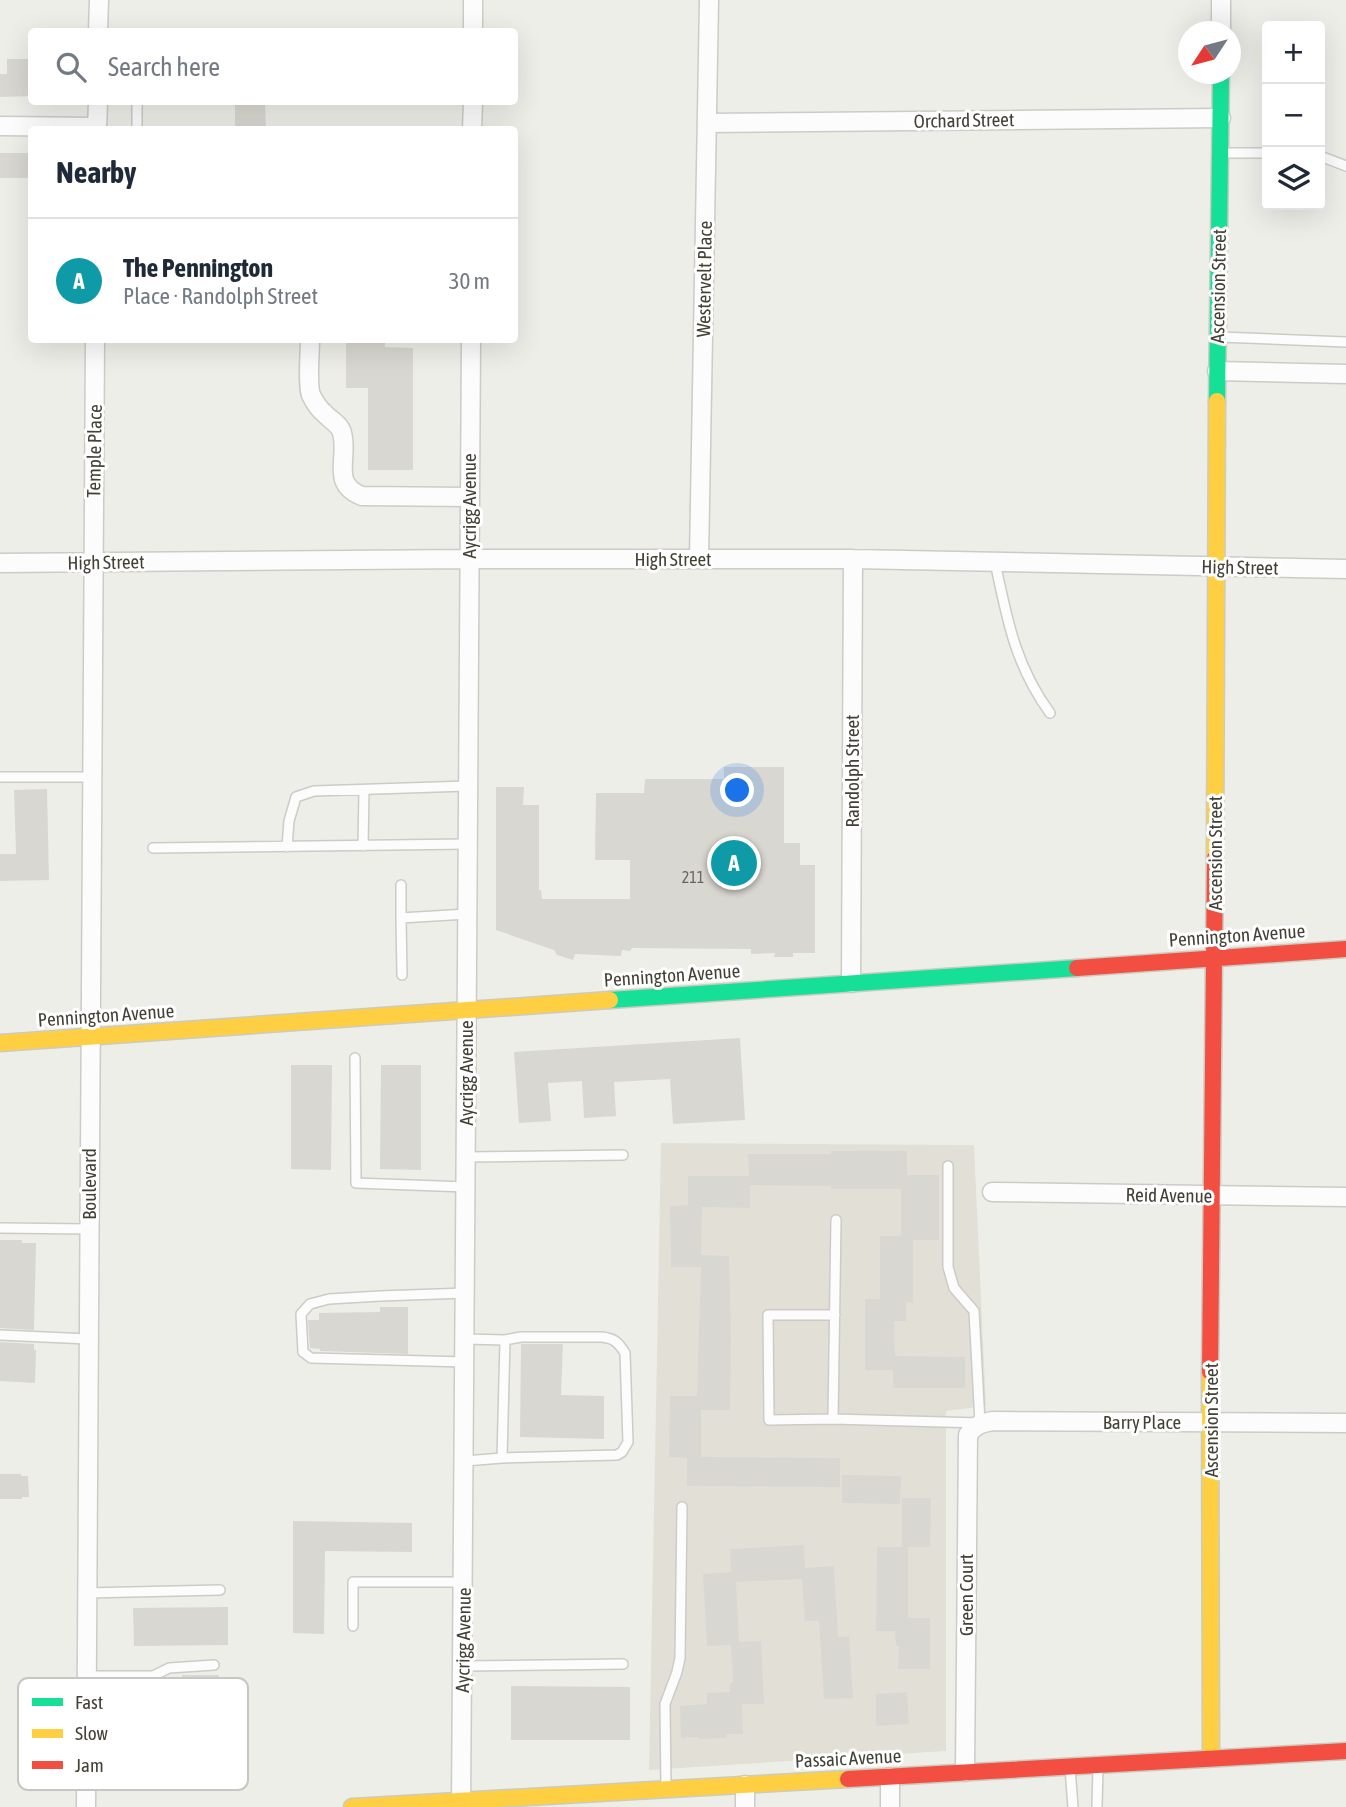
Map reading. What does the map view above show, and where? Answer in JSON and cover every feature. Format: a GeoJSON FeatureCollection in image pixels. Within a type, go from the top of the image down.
{"type":"FeatureCollection","features":[{"type":"Feature","properties":{"kind":"street"},"geometry":{"type":"LineString","coordinates":[[98,28],[99,0]]}},
{"type":"Feature","properties":{"kind":"street"},"geometry":{"type":"LineString","coordinates":[[473,0],[473,28]]}},
{"type":"Feature","properties":{"kind":"street","name":"Westervelt Place"},"geometry":{"type":"LineString","coordinates":[[699,559],[709,0]]}},
{"type":"Feature","properties":{"kind":"street"},"geometry":{"type":"LineString","coordinates":[[1221,0],[1221,21]]}},
{"type":"Feature","properties":{"kind":"street","name":"Ascension Street"},"geometry":{"type":"LineString","coordinates":[[1211,1758],[1210,1422],[1221,84]]}},
{"type":"Feature","properties":{"kind":"street"},"geometry":{"type":"LineString","coordinates":[[97,126],[98,105]]}},
{"type":"Feature","properties":{"kind":"street"},"geometry":{"type":"LineString","coordinates":[[472,126],[473,105]]}},
{"type":"Feature","properties":{"kind":"street","name":"Orchard Street"},"geometry":{"type":"LineString","coordinates":[[707,123],[1221,118]]}},
{"type":"Feature","properties":{"kind":"street"},"geometry":{"type":"LineString","coordinates":[[0,126],[28,127]]}},
{"type":"Feature","properties":{"kind":"street","name":"Temple Place"},"geometry":{"type":"LineString","coordinates":[[93,562],[95,343]]}},
{"type":"Feature","properties":{"kind":"street"},"geometry":{"type":"LineString","coordinates":[[310,343],[310,393],[324,415],[341,429],[342,477],[354,493],[362,496],[469,497]]}},
{"type":"Feature","properties":{"kind":"street","name":"Aycrigg Avenue"},"geometry":{"type":"LineString","coordinates":[[461,1804],[471,343]]}},
{"type":"Feature","properties":{"kind":"street"},"geometry":{"type":"LineString","coordinates":[[1217,371],[1346,374]]}},
{"type":"Feature","properties":{"kind":"street","name":"High Street"},"geometry":{"type":"LineString","coordinates":[[0,563],[853,559],[1346,569]]}},
{"type":"Feature","properties":{"kind":"street","name":"Randolph Street"},"geometry":{"type":"LineString","coordinates":[[850,983],[853,559]]}},
{"type":"Feature","properties":{"kind":"street","name":"Boulevard"},"geometry":{"type":"LineString","coordinates":[[87,1678],[93,562]]}},
{"type":"Feature","properties":{"kind":"street","name":"Pennington Avenue"},"geometry":{"type":"LineString","coordinates":[[0,1043],[1346,949]]}},
{"type":"Feature","properties":{"kind":"street","name":"Reid Avenue"},"geometry":{"type":"LineString","coordinates":[[992,1192],[1346,1197]]}},
{"type":"Feature","properties":{"kind":"street","name":"Barry Place"},"geometry":{"type":"LineString","coordinates":[[980,1423],[1346,1423]]}},
{"type":"Feature","properties":{"kind":"street","name":"Green Court"},"geometry":{"type":"LineString","coordinates":[[965,1772],[968,1435],[980,1423]]}},
{"type":"Feature","properties":{"kind":"street","name":"Passaic Avenue"},"geometry":{"type":"LineString","coordinates":[[352,1807],[461,1804],[666,1789],[1346,1751]]}},
{"type":"Feature","properties":{"kind":"street"},"geometry":{"type":"LineString","coordinates":[[890,1777],[890,1807]]}},
{"type":"Feature","properties":{"kind":"street"},"geometry":{"type":"LineString","coordinates":[[745,1785],[745,1807]]}},
{"type":"Feature","properties":{"kind":"lane"},"geometry":{"type":"LineString","coordinates":[[137,105],[137,126]]}},
{"type":"Feature","properties":{"kind":"lane"},"geometry":{"type":"LineString","coordinates":[[1220,153],[1262,153]]}},
{"type":"Feature","properties":{"kind":"lane"},"geometry":{"type":"LineString","coordinates":[[1325,158],[1346,166]]}},
{"type":"Feature","properties":{"kind":"lane"},"geometry":{"type":"LineString","coordinates":[[1218,337],[1346,342]]}},
{"type":"Feature","properties":{"kind":"lane"},"geometry":{"type":"LineString","coordinates":[[995,562],[1012,640],[1028,680],[1050,713]]}},
{"type":"Feature","properties":{"kind":"lane"},"geometry":{"type":"LineString","coordinates":[[0,777],[92,777]]}},
{"type":"Feature","properties":{"kind":"lane"},"geometry":{"type":"LineString","coordinates":[[287,847],[289,821],[296,797],[314,791],[467,786]]}},
{"type":"Feature","properties":{"kind":"lane"},"geometry":{"type":"LineString","coordinates":[[363,846],[364,790]]}},
{"type":"Feature","properties":{"kind":"lane"},"geometry":{"type":"LineString","coordinates":[[153,848],[467,845]]}},
{"type":"Feature","properties":{"kind":"lane"},"geometry":{"type":"LineString","coordinates":[[401,885],[401,975]]}},
{"type":"Feature","properties":{"kind":"lane"},"geometry":{"type":"LineString","coordinates":[[401,918],[467,914]]}},
{"type":"Feature","properties":{"kind":"lane"},"geometry":{"type":"LineString","coordinates":[[355,1058],[356,1183],[466,1187]]}},
{"type":"Feature","properties":{"kind":"lane"},"geometry":{"type":"LineString","coordinates":[[466,1157],[623,1155]]}},
{"type":"Feature","properties":{"kind":"lane"},"geometry":{"type":"LineString","coordinates":[[835,1315],[768,1315],[769,1420],[980,1423],[974,1311],[954,1288],[947,1267],[948,1166]]}},
{"type":"Feature","properties":{"kind":"lane"},"geometry":{"type":"LineString","coordinates":[[833,1419],[836,1220]]}},
{"type":"Feature","properties":{"kind":"lane"},"geometry":{"type":"LineString","coordinates":[[0,1228],[89,1229]]}},
{"type":"Feature","properties":{"kind":"lane"},"geometry":{"type":"LineString","coordinates":[[466,1293],[329,1299],[310,1304],[302,1314],[303,1352],[311,1358],[466,1362]]}},
{"type":"Feature","properties":{"kind":"lane"},"geometry":{"type":"LineString","coordinates":[[0,1335],[88,1339]]}},
{"type":"Feature","properties":{"kind":"lane"},"geometry":{"type":"LineString","coordinates":[[465,1461],[617,1455],[628,1442],[625,1353],[617,1341],[601,1336],[466,1339]]}},
{"type":"Feature","properties":{"kind":"lane"},"geometry":{"type":"LineString","coordinates":[[502,1458],[505,1340]]}},
{"type":"Feature","properties":{"kind":"lane"},"geometry":{"type":"LineString","coordinates":[[666,1789],[665,1704],[680,1658],[682,1507]]}},
{"type":"Feature","properties":{"kind":"lane"},"geometry":{"type":"LineString","coordinates":[[352,1626],[353,1582],[464,1582]]}},
{"type":"Feature","properties":{"kind":"lane"},"geometry":{"type":"LineString","coordinates":[[86,1593],[220,1590]]}},
{"type":"Feature","properties":{"kind":"lane"},"geometry":{"type":"LineString","coordinates":[[463,1666],[623,1664]]}},
{"type":"Feature","properties":{"kind":"lane"},"geometry":{"type":"LineString","coordinates":[[87,1675],[153,1676],[169,1668],[214,1665]]}},
{"type":"Feature","properties":{"kind":"lane"},"geometry":{"type":"LineString","coordinates":[[1097,1807],[1098,1765]]}},
{"type":"Feature","properties":{"kind":"lane"},"geometry":{"type":"LineString","coordinates":[[1070,1766],[1073,1807]]}},
{"type":"Feature","properties":{"kind":"shaded area"},"geometry":{"type":"Polygon","coordinates":[[[661,1143],[974,1145],[986,1406],[946,1411],[946,1751],[649,1770],[661,1143]]]}},
{"type":"Feature","properties":{"kind":"building"},"geometry":{"type":"Polygon","coordinates":[[[7,59],[28,59],[28,96],[0,97],[0,74],[7,74],[7,59]]]}},
{"type":"Feature","properties":{"kind":"building"},"geometry":{"type":"Polygon","coordinates":[[[235,105],[265,105],[266,126],[235,126],[235,105]]]}},
{"type":"Feature","properties":{"kind":"building"},"geometry":{"type":"Polygon","coordinates":[[[0,153],[28,153],[28,178],[0,178],[0,153]]]}},
{"type":"Feature","properties":{"kind":"building"},"geometry":{"type":"Polygon","coordinates":[[[346,343],[385,343],[385,347],[413,348],[413,470],[368,470],[368,388],[346,388],[346,343]]]}},
{"type":"Feature","properties":{"kind":"building"},"geometry":{"type":"Polygon","coordinates":[[[724,767],[784,767],[784,843],[800,843],[800,865],[815,865],[815,953],[793,953],[793,957],[774,957],[775,953],[751,954],[751,949],[632,948],[630,951],[622,950],[621,956],[575,954],[573,960],[557,955],[554,950],[496,930],[496,787],[524,787],[523,805],[539,805],[539,890],[542,899],[630,899],[630,860],[595,860],[596,793],[644,793],[645,779],[724,779],[724,767]]]}},
{"type":"Feature","properties":{"kind":"building"},"geometry":{"type":"Polygon","coordinates":[[[47,789],[49,880],[0,881],[0,854],[16,854],[14,790],[47,789]]]}},
{"type":"Feature","properties":{"kind":"building"},"geometry":{"type":"Polygon","coordinates":[[[740,1038],[745,1120],[673,1124],[670,1079],[614,1082],[616,1116],[584,1118],[582,1081],[548,1083],[551,1121],[519,1123],[514,1052],[740,1038]]]}},
{"type":"Feature","properties":{"kind":"building"},"geometry":{"type":"Polygon","coordinates":[[[291,1065],[332,1065],[331,1170],[291,1169],[291,1065]]]}},
{"type":"Feature","properties":{"kind":"building"},"geometry":{"type":"Polygon","coordinates":[[[381,1065],[421,1065],[421,1170],[380,1169],[381,1065]]]}},
{"type":"Feature","properties":{"kind":"building"},"geometry":{"type":"Polygon","coordinates":[[[831,1151],[907,1151],[907,1175],[939,1175],[939,1240],[913,1240],[913,1303],[906,1302],[906,1321],[894,1321],[895,1356],[965,1357],[965,1388],[893,1388],[893,1370],[865,1370],[865,1299],[880,1299],[880,1236],[901,1236],[901,1189],[750,1185],[750,1208],[702,1207],[701,1255],[729,1256],[731,1337],[730,1410],[701,1410],[701,1457],[840,1458],[840,1487],[687,1486],[687,1458],[669,1457],[670,1396],[697,1396],[701,1267],[671,1267],[670,1206],[688,1205],[688,1176],[749,1176],[748,1154],[831,1154],[831,1151]]]}},
{"type":"Feature","properties":{"kind":"building"},"geometry":{"type":"Polygon","coordinates":[[[0,1240],[36,1243],[34,1330],[0,1328],[0,1240]]]}},
{"type":"Feature","properties":{"kind":"building"},"geometry":{"type":"Polygon","coordinates":[[[380,1307],[408,1307],[408,1354],[320,1351],[310,1348],[308,1320],[319,1320],[319,1313],[380,1312],[380,1307]]]}},
{"type":"Feature","properties":{"kind":"building"},"geometry":{"type":"Polygon","coordinates":[[[0,1342],[34,1344],[35,1383],[0,1381],[0,1342]]]}},
{"type":"Feature","properties":{"kind":"building"},"geometry":{"type":"Polygon","coordinates":[[[521,1344],[563,1344],[561,1395],[604,1396],[604,1439],[520,1437],[521,1344]]]}},
{"type":"Feature","properties":{"kind":"building"},"geometry":{"type":"Polygon","coordinates":[[[0,1474],[28,1476],[29,1497],[0,1499],[0,1474]]]}},
{"type":"Feature","properties":{"kind":"building"},"geometry":{"type":"Polygon","coordinates":[[[842,1475],[901,1476],[900,1504],[842,1503],[842,1475]]]}},
{"type":"Feature","properties":{"kind":"building"},"geometry":{"type":"Polygon","coordinates":[[[902,1498],[931,1498],[930,1547],[908,1547],[908,1618],[930,1618],[930,1669],[898,1669],[899,1646],[896,1646],[895,1631],[876,1631],[877,1547],[902,1547],[902,1498]]]}},
{"type":"Feature","properties":{"kind":"building"},"geometry":{"type":"Polygon","coordinates":[[[293,1521],[412,1523],[412,1552],[325,1551],[324,1634],[293,1633],[293,1521]]]}},
{"type":"Feature","properties":{"kind":"building"},"geometry":{"type":"Polygon","coordinates":[[[804,1545],[805,1568],[834,1566],[838,1637],[849,1636],[853,1698],[824,1699],[819,1621],[805,1621],[802,1579],[736,1582],[739,1642],[761,1641],[764,1704],[742,1704],[743,1734],[726,1734],[726,1738],[681,1738],[680,1706],[707,1704],[707,1693],[730,1692],[730,1683],[733,1683],[731,1645],[707,1646],[703,1574],[731,1572],[730,1549],[804,1545]]]}},
{"type":"Feature","properties":{"kind":"building"},"geometry":{"type":"Polygon","coordinates":[[[228,1607],[228,1645],[134,1646],[133,1608],[228,1607]]]}},
{"type":"Feature","properties":{"kind":"building"},"geometry":{"type":"Polygon","coordinates":[[[182,1675],[219,1675],[219,1678],[182,1678],[182,1675]]]}},
{"type":"Feature","properties":{"kind":"building"},"geometry":{"type":"Polygon","coordinates":[[[511,1686],[630,1687],[630,1740],[511,1740],[511,1686]]]}},
{"type":"Feature","properties":{"kind":"building"},"geometry":{"type":"Polygon","coordinates":[[[907,1692],[909,1724],[876,1726],[876,1694],[907,1692]]]}},
{"type":"Feature","properties":{"kind":"traffic: fast"},"geometry":{"type":"LineString","coordinates":[[1217,401],[1221,84]]}},
{"type":"Feature","properties":{"kind":"traffic: fast"},"geometry":{"type":"LineString","coordinates":[[610,1000],[1077,968]]}},
{"type":"Feature","properties":{"kind":"traffic: slow"},"geometry":{"type":"LineString","coordinates":[[1215,858],[1217,401]]}},
{"type":"Feature","properties":{"kind":"traffic: slow"},"geometry":{"type":"LineString","coordinates":[[0,1043],[610,1000]]}},
{"type":"Feature","properties":{"kind":"traffic: slow"},"geometry":{"type":"LineString","coordinates":[[1210,1372],[1211,1758]]}},
{"type":"Feature","properties":{"kind":"traffic: slow"},"geometry":{"type":"LineString","coordinates":[[352,1807],[848,1779]]}},
{"type":"Feature","properties":{"kind":"traffic: jam"},"geometry":{"type":"LineString","coordinates":[[1210,1372],[1215,858]]}},
{"type":"Feature","properties":{"kind":"traffic: jam"},"geometry":{"type":"LineString","coordinates":[[1077,968],[1346,949]]}},
{"type":"Feature","properties":{"kind":"traffic: jam"},"geometry":{"type":"LineString","coordinates":[[848,1779],[1346,1751]]}},
{"type":"Feature","properties":{"kind":"place","name":"The Pennington"},"geometry":{"type":"Point","coordinates":[734,863]}}]}
